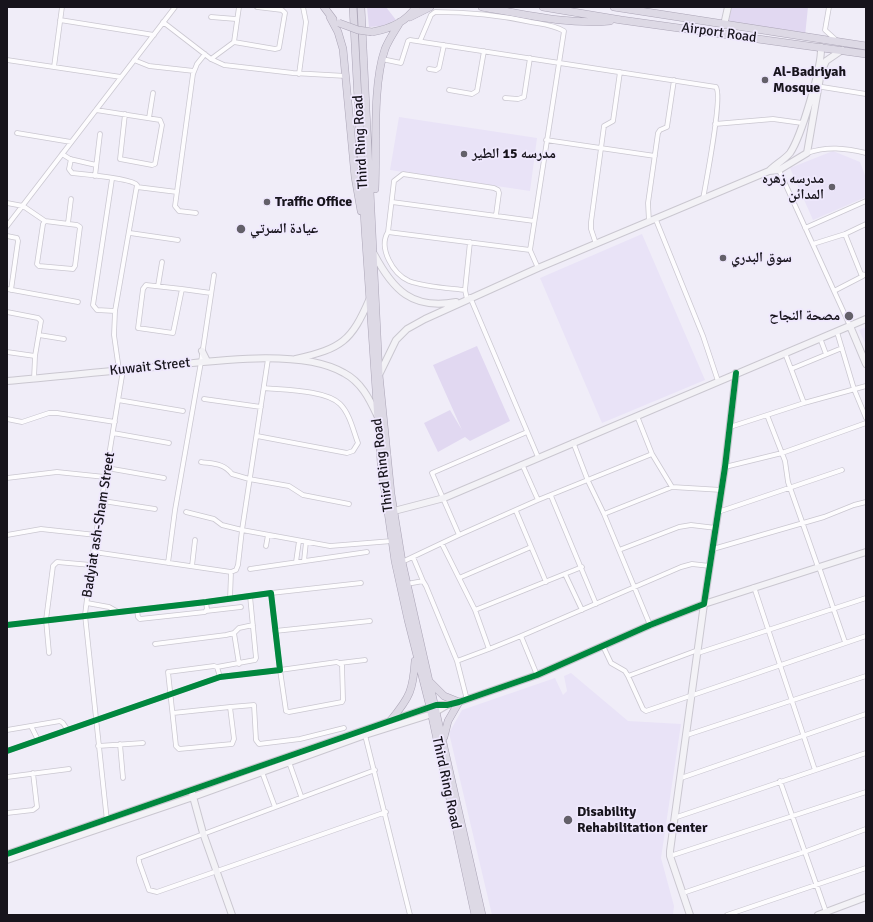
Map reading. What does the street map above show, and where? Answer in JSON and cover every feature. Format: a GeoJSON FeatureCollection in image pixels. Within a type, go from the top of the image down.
{"type":"FeatureCollection","features":[{"type":"Feature","properties":{"kind":"highway","name":"Third Ring Road"},"geometry":{"type":"LineString","coordinates":[[353,7],[365,228],[379,441],[392,541],[415,655],[444,742],[482,915]]}},
{"type":"Feature","properties":{"kind":"highway","name":"Third Ring Road"},"geometry":{"type":"LineString","coordinates":[[361,7],[379,375],[394,511],[402,562],[430,682],[434,709],[476,915]]}},
{"type":"Feature","properties":{"kind":"highway"},"geometry":{"type":"LineString","coordinates":[[372,219],[379,87],[382,59],[389,40],[403,20],[416,7]]}},
{"type":"Feature","properties":{"kind":"highway"},"geometry":{"type":"LineString","coordinates":[[326,11],[339,23],[358,30],[372,32],[403,20],[430,7]]}},
{"type":"Feature","properties":{"kind":"highway"},"geometry":{"type":"LineString","coordinates":[[482,7],[587,22],[621,20]]}},
{"type":"Feature","properties":{"kind":"highway","name":"Airport Road"},"geometry":{"type":"LineString","coordinates":[[543,7],[621,20],[866,54]]}},
{"type":"Feature","properties":{"kind":"highway","name":"Airport Road"},"geometry":{"type":"LineString","coordinates":[[614,7],[866,46]]}},
{"type":"Feature","properties":{"kind":"highway"},"geometry":{"type":"LineString","coordinates":[[326,11],[342,42],[355,178],[365,228]]}},
{"type":"Feature","properties":{"kind":"highway"},"geometry":{"type":"LineString","coordinates":[[391,720],[407,701],[410,693],[414,680],[415,655]]}},
{"type":"Feature","properties":{"kind":"highway"},"geometry":{"type":"LineString","coordinates":[[430,682],[444,696],[459,702],[448,721],[444,742]]}},
{"type":"Feature","properties":{"kind":"street"},"geometry":{"type":"LineString","coordinates":[[54,67],[62,7]]}},
{"type":"Feature","properties":{"kind":"street"},"geometry":{"type":"LineString","coordinates":[[7,226],[175,7]]}},
{"type":"Feature","properties":{"kind":"street"},"geometry":{"type":"LineString","coordinates":[[234,42],[236,19],[239,7]]}},
{"type":"Feature","properties":{"kind":"street"},"geometry":{"type":"LineString","coordinates":[[211,59],[234,42],[275,49],[279,48],[285,13],[282,10],[257,7]]}},
{"type":"Feature","properties":{"kind":"street"},"geometry":{"type":"LineString","coordinates":[[299,74],[306,22],[303,7]]}},
{"type":"Feature","properties":{"kind":"street"},"geometry":{"type":"LineString","coordinates":[[724,24],[728,7]]}},
{"type":"Feature","properties":{"kind":"street"},"geometry":{"type":"LineString","coordinates":[[829,7],[826,31],[838,42]]}},
{"type":"Feature","properties":{"kind":"street"},"geometry":{"type":"LineString","coordinates":[[420,41],[433,13],[470,12],[492,14],[543,24],[563,30],[564,34],[546,140],[530,250],[538,268]]}},
{"type":"Feature","properties":{"kind":"street"},"geometry":{"type":"LineString","coordinates":[[211,17],[236,19]]}},
{"type":"Feature","properties":{"kind":"street"},"geometry":{"type":"LineString","coordinates":[[60,20],[154,35]]}},
{"type":"Feature","properties":{"kind":"street"},"geometry":{"type":"LineString","coordinates":[[163,22],[211,59],[229,66],[299,74],[346,76]]}},
{"type":"Feature","properties":{"kind":"street"},"geometry":{"type":"LineString","coordinates":[[382,59],[400,64],[409,40],[716,87],[718,93],[715,124],[704,199]]}},
{"type":"Feature","properties":{"kind":"street"},"geometry":{"type":"LineString","coordinates":[[429,69],[436,70],[439,68],[444,45]]}},
{"type":"Feature","properties":{"kind":"street"},"geometry":{"type":"LineString","coordinates":[[806,153],[821,62],[821,47]]}},
{"type":"Feature","properties":{"kind":"street"},"geometry":{"type":"LineString","coordinates":[[778,168],[793,148],[824,64],[842,50]]}},
{"type":"Feature","properties":{"kind":"street"},"geometry":{"type":"LineString","coordinates":[[449,90],[472,94],[477,91],[484,51]]}},
{"type":"Feature","properties":{"kind":"street"},"geometry":{"type":"LineString","coordinates":[[196,214],[176,209],[177,192],[194,71],[205,54]]}},
{"type":"Feature","properties":{"kind":"street"},"geometry":{"type":"LineString","coordinates":[[505,98],[518,99],[524,97],[530,58]]}},
{"type":"Feature","properties":{"kind":"street"},"geometry":{"type":"LineString","coordinates":[[7,60],[121,77]]}},
{"type":"Feature","properties":{"kind":"street"},"geometry":{"type":"LineString","coordinates":[[134,60],[149,66],[194,71]]}},
{"type":"Feature","properties":{"kind":"street"},"geometry":{"type":"LineString","coordinates":[[596,244],[590,229],[590,222],[600,148],[604,126],[613,121],[620,72]]}},
{"type":"Feature","properties":{"kind":"street"},"geometry":{"type":"LineString","coordinates":[[649,223],[648,203],[659,131],[667,127],[674,80]]}},
{"type":"Feature","properties":{"kind":"street"},"geometry":{"type":"LineString","coordinates":[[816,86],[866,94]]}},
{"type":"Feature","properties":{"kind":"street"},"geometry":{"type":"LineString","coordinates":[[149,118],[152,93]]}},
{"type":"Feature","properties":{"kind":"street"},"geometry":{"type":"LineString","coordinates":[[96,110],[125,114],[160,120],[162,125],[157,160],[153,165],[120,159],[125,114]]}},
{"type":"Feature","properties":{"kind":"street"},"geometry":{"type":"LineString","coordinates":[[715,124],[773,119],[802,123]]}},
{"type":"Feature","properties":{"kind":"street"},"geometry":{"type":"LineString","coordinates":[[17,133],[71,142]]}},
{"type":"Feature","properties":{"kind":"street"},"geometry":{"type":"LineString","coordinates":[[95,176],[100,134]]}},
{"type":"Feature","properties":{"kind":"street"},"geometry":{"type":"LineString","coordinates":[[546,140],[655,156]]}},
{"type":"Feature","properties":{"kind":"street"},"geometry":{"type":"LineString","coordinates":[[379,375],[396,340],[407,329],[466,299],[778,168],[806,153],[818,149],[839,148],[866,153]]}},
{"type":"Feature","properties":{"kind":"street"},"geometry":{"type":"LineString","coordinates":[[62,154],[72,159],[96,165]]}},
{"type":"Feature","properties":{"kind":"street"},"geometry":{"type":"LineString","coordinates":[[72,159],[69,169],[71,172],[135,182],[137,187],[177,192]]}},
{"type":"Feature","properties":{"kind":"street"},"geometry":{"type":"LineString","coordinates":[[778,168],[866,364]]}},
{"type":"Feature","properties":{"kind":"street"},"geometry":{"type":"LineString","coordinates":[[465,290],[407,280],[386,257],[386,238],[394,181],[403,174],[494,188],[498,190],[499,194],[496,215]]}},
{"type":"Feature","properties":{"kind":"street"},"geometry":{"type":"LineString","coordinates":[[112,179],[93,305],[97,310],[115,312]]}},
{"type":"Feature","properties":{"kind":"street","name":"Badyiat ash-Sham Street"},"geometry":{"type":"LineString","coordinates":[[107,822],[85,615],[91,565],[103,500],[105,477],[118,400],[121,370],[114,335],[115,312],[137,187]]}},
{"type":"Feature","properties":{"kind":"street"},"geometry":{"type":"LineString","coordinates":[[68,223],[72,199]]}},
{"type":"Feature","properties":{"kind":"street"},"geometry":{"type":"LineString","coordinates":[[805,228],[866,201]]}},
{"type":"Feature","properties":{"kind":"street"},"geometry":{"type":"LineString","coordinates":[[392,202],[534,221]]}},
{"type":"Feature","properties":{"kind":"street"},"geometry":{"type":"LineString","coordinates":[[7,203],[23,206],[45,221],[79,225],[80,228],[75,266],[71,270],[39,266],[37,264],[43,224],[45,221]]}},
{"type":"Feature","properties":{"kind":"street"},"geometry":{"type":"LineString","coordinates":[[656,220],[703,336],[718,381]]}},
{"type":"Feature","properties":{"kind":"street"},"geometry":{"type":"LineString","coordinates":[[813,244],[844,234],[866,224]]}},
{"type":"Feature","properties":{"kind":"street"},"geometry":{"type":"LineString","coordinates":[[388,232],[530,250]]}},
{"type":"Feature","properties":{"kind":"street"},"geometry":{"type":"LineString","coordinates":[[130,233],[178,240]]}},
{"type":"Feature","properties":{"kind":"street"},"geometry":{"type":"LineString","coordinates":[[834,291],[865,275],[844,234]]}},
{"type":"Feature","properties":{"kind":"street"},"geometry":{"type":"LineString","coordinates":[[7,236],[15,238],[18,241],[9,289],[78,302]]}},
{"type":"Feature","properties":{"kind":"street"},"geometry":{"type":"LineString","coordinates":[[470,242],[465,290],[466,299],[538,457]]}},
{"type":"Feature","properties":{"kind":"street"},"geometry":{"type":"LineString","coordinates":[[374,254],[391,283],[415,300],[433,304],[466,299]]}},
{"type":"Feature","properties":{"kind":"street"},"geometry":{"type":"LineString","coordinates":[[158,286],[162,262]]}},
{"type":"Feature","properties":{"kind":"street"},"geometry":{"type":"LineString","coordinates":[[168,563],[175,510],[204,362],[202,351],[214,275]]}},
{"type":"Feature","properties":{"kind":"street"},"geometry":{"type":"LineString","coordinates":[[182,289],[173,333],[140,329],[137,325],[144,287],[149,285],[182,289],[211,293]]}},
{"type":"Feature","properties":{"kind":"street","name":"Kuwait Street"},"geometry":{"type":"LineString","coordinates":[[294,360],[322,353],[343,343],[357,325],[370,296]]}},
{"type":"Feature","properties":{"kind":"street"},"geometry":{"type":"LineString","coordinates":[[7,312],[40,319],[35,356],[34,379]]}},
{"type":"Feature","properties":{"kind":"street"},"geometry":{"type":"LineString","coordinates":[[394,511],[444,498],[866,319]]}},
{"type":"Feature","properties":{"kind":"street"},"geometry":{"type":"LineString","coordinates":[[838,332],[854,389],[866,418]]}},
{"type":"Feature","properties":{"kind":"street"},"geometry":{"type":"LineString","coordinates":[[39,335],[64,339]]}},
{"type":"Feature","properties":{"kind":"street"},"geometry":{"type":"LineString","coordinates":[[820,338],[826,354]]}},
{"type":"Feature","properties":{"kind":"street"},"geometry":{"type":"LineString","coordinates":[[791,369],[842,348]]}},
{"type":"Feature","properties":{"kind":"street"},"geometry":{"type":"LineString","coordinates":[[7,352],[35,356]]}},
{"type":"Feature","properties":{"kind":"street"},"geometry":{"type":"LineString","coordinates":[[785,353],[804,403]]}},
{"type":"Feature","properties":{"kind":"street"},"geometry":{"type":"LineString","coordinates":[[94,552],[231,572],[236,570],[238,565],[249,479],[268,359]]}},
{"type":"Feature","properties":{"kind":"street","name":"Kuwait Street"},"geometry":{"type":"LineString","coordinates":[[7,381],[204,362],[268,359],[294,360],[331,367],[344,372],[362,387],[378,417]]}},
{"type":"Feature","properties":{"kind":"street"},"geometry":{"type":"LineString","coordinates":[[690,915],[670,856],[704,604],[722,490],[736,373]]}},
{"type":"Feature","properties":{"kind":"street"},"geometry":{"type":"LineString","coordinates":[[730,427],[804,403],[866,386]]}},
{"type":"Feature","properties":{"kind":"street"},"geometry":{"type":"LineString","coordinates":[[257,436],[347,453],[353,451],[358,443],[348,415],[340,404],[330,397],[264,388]]}},
{"type":"Feature","properties":{"kind":"street"},"geometry":{"type":"LineString","coordinates":[[204,399],[261,407]]}},
{"type":"Feature","properties":{"kind":"street"},"geometry":{"type":"LineString","coordinates":[[118,400],[184,411]]}},
{"type":"Feature","properties":{"kind":"street"},"geometry":{"type":"LineString","coordinates":[[7,419],[25,421],[48,413],[57,413],[115,422]]}},
{"type":"Feature","properties":{"kind":"street"},"geometry":{"type":"LineString","coordinates":[[637,416],[652,454],[672,487]]}},
{"type":"Feature","properties":{"kind":"street"},"geometry":{"type":"LineString","coordinates":[[767,416],[782,453],[790,488],[845,642]]}},
{"type":"Feature","properties":{"kind":"street"},"geometry":{"type":"LineString","coordinates":[[725,467],[782,453],[866,423]]}},
{"type":"Feature","properties":{"kind":"street"},"geometry":{"type":"LineString","coordinates":[[459,535],[432,473],[527,432]]}},
{"type":"Feature","properties":{"kind":"street"},"geometry":{"type":"LineString","coordinates":[[113,433],[169,443]]}},
{"type":"Feature","properties":{"kind":"street"},"geometry":{"type":"LineString","coordinates":[[573,442],[588,481],[604,514],[650,624]]}},
{"type":"Feature","properties":{"kind":"street"},"geometry":{"type":"LineString","coordinates":[[402,562],[538,500],[652,454]]}},
{"type":"Feature","properties":{"kind":"street"},"geometry":{"type":"LineString","coordinates":[[201,462],[225,467],[232,474],[249,479],[289,486],[303,495],[350,504]]}},
{"type":"Feature","properties":{"kind":"street"},"geometry":{"type":"LineString","coordinates":[[522,464],[538,500]]}},
{"type":"Feature","properties":{"kind":"street"},"geometry":{"type":"LineString","coordinates":[[107,468],[164,478]]}},
{"type":"Feature","properties":{"kind":"street"},"geometry":{"type":"LineString","coordinates":[[718,512],[842,470]]}},
{"type":"Feature","properties":{"kind":"street"},"geometry":{"type":"LineString","coordinates":[[7,478],[57,472],[105,477]]}},
{"type":"Feature","properties":{"kind":"street"},"geometry":{"type":"LineString","coordinates":[[604,514],[672,487],[722,490]]}},
{"type":"Feature","properties":{"kind":"street"},"geometry":{"type":"LineString","coordinates":[[551,496],[582,567],[596,604]]}},
{"type":"Feature","properties":{"kind":"street"},"geometry":{"type":"LineString","coordinates":[[103,500],[155,509]]}},
{"type":"Feature","properties":{"kind":"street"},"geometry":{"type":"LineString","coordinates":[[713,549],[824,517],[854,505],[866,502]]}},
{"type":"Feature","properties":{"kind":"street"},"geometry":{"type":"LineString","coordinates":[[516,511],[546,582]]}},
{"type":"Feature","properties":{"kind":"street"},"geometry":{"type":"LineString","coordinates":[[186,512],[214,519],[222,526],[306,542],[344,546],[392,541]]}},
{"type":"Feature","properties":{"kind":"street"},"geometry":{"type":"LineString","coordinates":[[619,550],[679,527],[691,525],[716,528]]}},
{"type":"Feature","properties":{"kind":"street"},"geometry":{"type":"LineString","coordinates":[[7,535],[41,529],[96,535]]}},
{"type":"Feature","properties":{"kind":"street"},"geometry":{"type":"LineString","coordinates":[[266,546],[268,535]]}},
{"type":"Feature","properties":{"kind":"street"},"geometry":{"type":"LineString","coordinates":[[192,566],[195,540]]}},
{"type":"Feature","properties":{"kind":"street"},"geometry":{"type":"LineString","coordinates":[[296,562],[299,541]]}},
{"type":"Feature","properties":{"kind":"street"},"geometry":{"type":"LineString","coordinates":[[304,561],[306,542]]}},
{"type":"Feature","properties":{"kind":"street"},"geometry":{"type":"LineString","coordinates":[[442,544],[474,610],[489,649]]}},
{"type":"Feature","properties":{"kind":"street"},"geometry":{"type":"LineString","coordinates":[[459,578],[531,547]]}},
{"type":"Feature","properties":{"kind":"street"},"geometry":{"type":"LineString","coordinates":[[250,570],[367,552]]}},
{"type":"Feature","properties":{"kind":"street"},"geometry":{"type":"LineString","coordinates":[[7,854],[44,844],[191,790],[391,720],[467,700],[537,675],[650,624],[754,587],[866,552]]}},
{"type":"Feature","properties":{"kind":"street"},"geometry":{"type":"LineString","coordinates":[[413,557],[457,661],[467,700]]}},
{"type":"Feature","properties":{"kind":"street"},"geometry":{"type":"LineString","coordinates":[[50,653],[46,620],[53,566],[55,563],[91,565]]}},
{"type":"Feature","properties":{"kind":"street"},"geometry":{"type":"LineString","coordinates":[[457,661],[521,636],[681,566],[692,564],[710,566]]}},
{"type":"Feature","properties":{"kind":"street"},"geometry":{"type":"LineString","coordinates":[[474,610],[582,567]]}},
{"type":"Feature","properties":{"kind":"street"},"geometry":{"type":"LineString","coordinates":[[230,599],[231,572]]}},
{"type":"Feature","properties":{"kind":"street"},"geometry":{"type":"LineString","coordinates":[[565,574],[582,610]]}},
{"type":"Feature","properties":{"kind":"street"},"geometry":{"type":"LineString","coordinates":[[407,584],[423,581]]}},
{"type":"Feature","properties":{"kind":"street"},"geometry":{"type":"LineString","coordinates":[[7,625],[361,583]]}},
{"type":"Feature","properties":{"kind":"street"},"geometry":{"type":"LineString","coordinates":[[754,587],[815,770]]}},
{"type":"Feature","properties":{"kind":"street"},"geometry":{"type":"LineString","coordinates":[[271,593],[285,708],[289,712],[342,702],[340,663]]}},
{"type":"Feature","properties":{"kind":"street"},"geometry":{"type":"LineString","coordinates":[[230,707],[234,739],[232,744],[179,748],[176,746],[167,674],[170,671],[214,666],[217,667],[255,660],[250,596]]}},
{"type":"Feature","properties":{"kind":"street"},"geometry":{"type":"LineString","coordinates":[[628,676],[866,598]]}},
{"type":"Feature","properties":{"kind":"street"},"geometry":{"type":"LineString","coordinates":[[206,602],[206,611]]}},
{"type":"Feature","properties":{"kind":"street"},"geometry":{"type":"LineString","coordinates":[[86,603],[109,607],[119,612]]}},
{"type":"Feature","properties":{"kind":"street"},"geometry":{"type":"LineString","coordinates":[[137,610],[138,617],[140,619],[241,607]]}},
{"type":"Feature","properties":{"kind":"street"},"geometry":{"type":"LineString","coordinates":[[275,631],[370,621]]}},
{"type":"Feature","properties":{"kind":"street"},"geometry":{"type":"LineString","coordinates":[[156,644],[234,633],[239,628],[253,625]]}},
{"type":"Feature","properties":{"kind":"street"},"geometry":{"type":"LineString","coordinates":[[234,633],[239,664]]}},
{"type":"Feature","properties":{"kind":"street"},"geometry":{"type":"LineString","coordinates":[[521,636],[537,675]]}},
{"type":"Feature","properties":{"kind":"street"},"geometry":{"type":"LineString","coordinates":[[603,646],[611,663],[624,671],[628,676],[643,709],[646,712],[692,697],[779,664],[866,636]]}},
{"type":"Feature","properties":{"kind":"street"},"geometry":{"type":"LineString","coordinates":[[7,751],[220,676],[365,660]]}},
{"type":"Feature","properties":{"kind":"street"},"geometry":{"type":"LineString","coordinates":[[217,667],[220,676]]}},
{"type":"Feature","properties":{"kind":"street"},"geometry":{"type":"LineString","coordinates":[[687,735],[866,676]]}},
{"type":"Feature","properties":{"kind":"street"},"geometry":{"type":"LineString","coordinates":[[173,713],[254,705],[256,740],[259,744],[300,739],[344,728]]}},
{"type":"Feature","properties":{"kind":"street"},"geometry":{"type":"LineString","coordinates":[[107,822],[193,797],[434,709]]}},
{"type":"Feature","properties":{"kind":"street"},"geometry":{"type":"LineString","coordinates":[[681,778],[866,714]]}},
{"type":"Feature","properties":{"kind":"street"},"geometry":{"type":"LineString","coordinates":[[7,730],[60,721],[67,730]]}},
{"type":"Feature","properties":{"kind":"street"},"geometry":{"type":"LineString","coordinates":[[31,726],[38,740]]}},
{"type":"Feature","properties":{"kind":"street"},"geometry":{"type":"LineString","coordinates":[[365,735],[386,812],[410,915]]}},
{"type":"Feature","properties":{"kind":"street"},"geometry":{"type":"LineString","coordinates":[[98,746],[143,743]]}},
{"type":"Feature","properties":{"kind":"street"},"geometry":{"type":"LineString","coordinates":[[120,744],[123,778]]}},
{"type":"Feature","properties":{"kind":"street"},"geometry":{"type":"LineString","coordinates":[[674,818],[866,752]]}},
{"type":"Feature","properties":{"kind":"street"},"geometry":{"type":"LineString","coordinates":[[289,762],[301,796]]}},
{"type":"Feature","properties":{"kind":"street"},"geometry":{"type":"LineString","coordinates":[[7,776],[69,769]]}},
{"type":"Feature","properties":{"kind":"street"},"geometry":{"type":"LineString","coordinates":[[375,770],[301,796],[139,858],[149,890],[157,892],[386,812]]}},
{"type":"Feature","properties":{"kind":"street"},"geometry":{"type":"LineString","coordinates":[[262,772],[275,807]]}},
{"type":"Feature","properties":{"kind":"street"},"geometry":{"type":"LineString","coordinates":[[7,813],[33,810],[37,807],[33,773]]}},
{"type":"Feature","properties":{"kind":"street"},"geometry":{"type":"LineString","coordinates":[[780,781],[826,912]]}},
{"type":"Feature","properties":{"kind":"street"},"geometry":{"type":"LineString","coordinates":[[191,790],[203,833],[232,915]]}},
{"type":"Feature","properties":{"kind":"street"},"geometry":{"type":"LineString","coordinates":[[670,856],[866,792]]}},
{"type":"Feature","properties":{"kind":"street"},"geometry":{"type":"LineString","coordinates":[[683,893],[804,852],[866,829]]}},
{"type":"Feature","properties":{"kind":"street"},"geometry":{"type":"LineString","coordinates":[[7,860],[44,844]]}},
{"type":"Feature","properties":{"kind":"street"},"geometry":{"type":"LineString","coordinates":[[727,915],[866,868]]}},
{"type":"Feature","properties":{"kind":"street"},"geometry":{"type":"LineString","coordinates":[[818,915],[866,897]]}},
{"type":"Feature","properties":{"kind":"shaded area"},"geometry":{"type":"Polygon","coordinates":[[[367,7],[386,7],[396,20],[382,26],[369,27],[367,7]]]}},
{"type":"Feature","properties":{"kind":"shaded area"},"geometry":{"type":"Polygon","coordinates":[[[729,7],[808,7],[805,36],[725,24],[729,7]]]}},
{"type":"Feature","properties":{"kind":"shaded area","name":"مدرسه 15 الطير"},"geometry":{"type":"Polygon","coordinates":[[[399,117],[537,138],[530,191],[390,170],[399,117]]]}},
{"type":"Feature","properties":{"kind":"shaded area","name":"مدرسه زهره المدائن"},"geometry":{"type":"Polygon","coordinates":[[[833,151],[860,162],[866,178],[866,197],[813,220],[790,168],[833,151]]]}},
{"type":"Feature","properties":{"kind":"shaded area"},"geometry":{"type":"Polygon","coordinates":[[[642,234],[705,380],[602,423],[540,278],[642,234]]]}},
{"type":"Feature","properties":{"kind":"shaded area"},"geometry":{"type":"Polygon","coordinates":[[[866,327],[866,345],[859,330],[866,327]]]}},
{"type":"Feature","properties":{"kind":"shaded area"},"geometry":{"type":"Polygon","coordinates":[[[477,346],[510,421],[470,441],[465,437],[438,452],[424,423],[450,410],[462,430],[433,365],[477,346]]]}},
{"type":"Feature","properties":{"kind":"shaded area","name":"Disability Rehabilitation Center"},"geometry":{"type":"Polygon","coordinates":[[[571,673],[628,721],[681,724],[661,858],[674,906],[673,915],[492,915],[449,733],[462,710],[555,678],[563,695],[567,691],[564,676],[571,673]]]}},
{"type":"Feature","properties":{"kind":"cycle path"},"geometry":{"type":"LineString","coordinates":[[7,854],[436,705],[447,705],[459,702],[537,675],[650,625],[704,604],[725,467],[736,373]]}},
{"type":"Feature","properties":{"kind":"cycle path"},"geometry":{"type":"LineString","coordinates":[[7,625],[271,593],[280,670],[220,677],[7,751]]}},
{"type":"Feature","properties":{"kind":"place","name":"Al-Badriyah Mosque"},"geometry":{"type":"Point","coordinates":[765,80]}},
{"type":"Feature","properties":{"kind":"place","name":"مدرسه 15 الطير"},"geometry":{"type":"Point","coordinates":[464,154]}},
{"type":"Feature","properties":{"kind":"place","name":"مدرسه زهره المدائن"},"geometry":{"type":"Point","coordinates":[832,187]}},
{"type":"Feature","properties":{"kind":"place","name":"Traffic Office"},"geometry":{"type":"Point","coordinates":[267,202]}},
{"type":"Feature","properties":{"kind":"place","name":"عيادة السرتي"},"geometry":{"type":"Point","coordinates":[241,229]}},
{"type":"Feature","properties":{"kind":"place","name":"سوق البدري"},"geometry":{"type":"Point","coordinates":[723,258]}},
{"type":"Feature","properties":{"kind":"place","name":"مصحة النجاح"},"geometry":{"type":"Point","coordinates":[849,316]}},
{"type":"Feature","properties":{"kind":"place","name":"Disability Rehabilitation Center"},"geometry":{"type":"Point","coordinates":[568,820]}}]}
